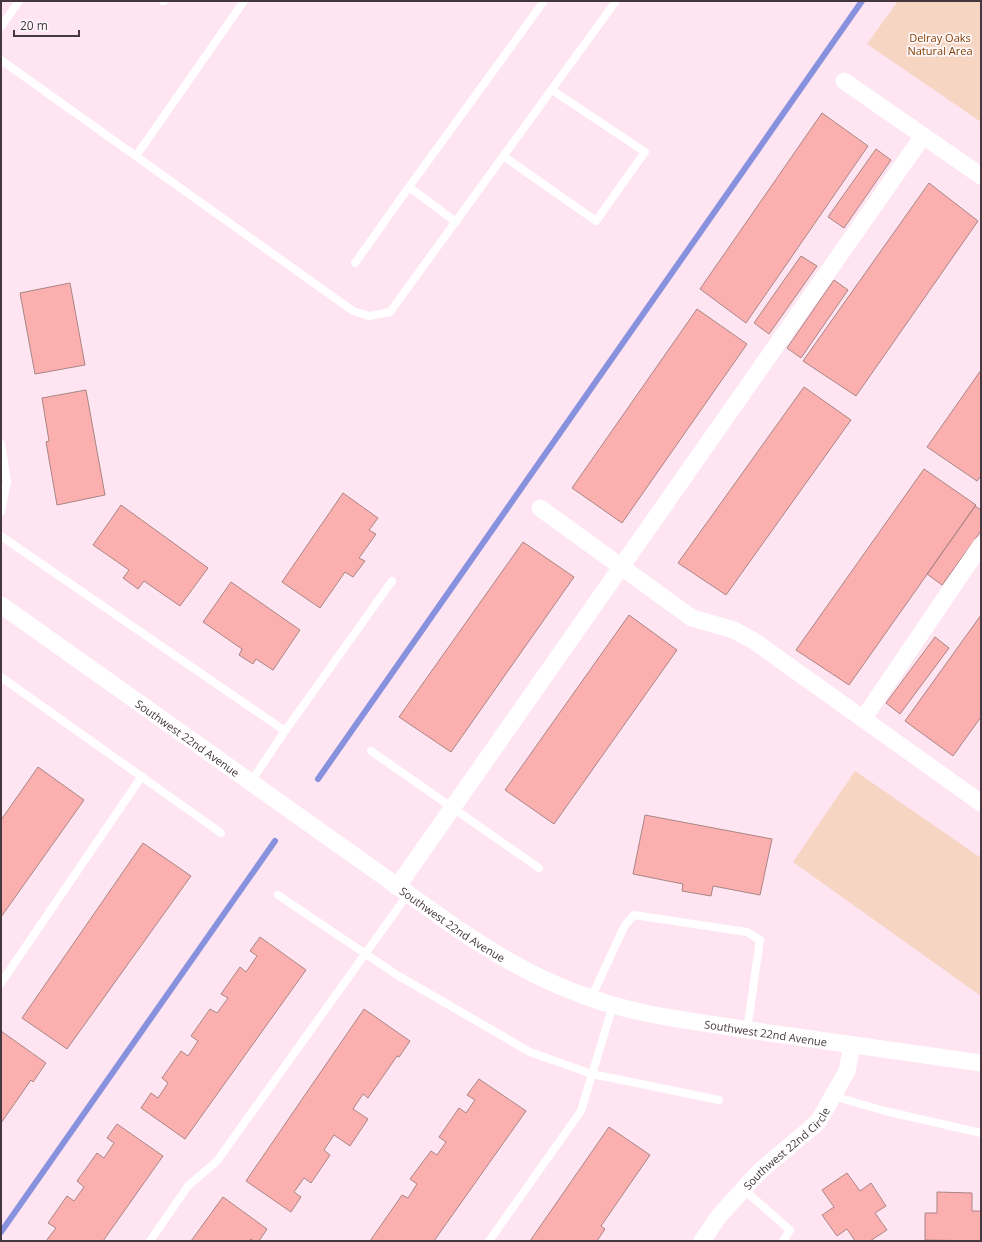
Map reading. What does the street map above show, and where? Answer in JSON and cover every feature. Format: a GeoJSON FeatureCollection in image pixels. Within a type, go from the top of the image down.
{"type":"FeatureCollection","features":[{"type":"Feature","properties":{"kind":"street"},"geometry":{"type":"LineString","coordinates":[[844,81],[981,176]]}},
{"type":"Feature","properties":{"kind":"street"},"geometry":{"type":"LineString","coordinates":[[403,890],[453,808],[923,136]]}},
{"type":"Feature","properties":{"kind":"street"},"geometry":{"type":"LineString","coordinates":[[540,508],[692,618],[734,630],[754,641],[981,804]]}},
{"type":"Feature","properties":{"kind":"street"},"geometry":{"type":"LineString","coordinates":[[863,719],[981,545]]}},
{"type":"Feature","properties":{"kind":"street","name":"Southwest 22nd Avenue"},"geometry":{"type":"LineString","coordinates":[[1,605],[250,783],[494,953],[543,979],[613,1005],[667,1018],[852,1046],[981,1063]]}},
{"type":"Feature","properties":{"kind":"street","name":"Southwest 22nd Circle"},"geometry":{"type":"LineString","coordinates":[[702,1241],[719,1216],[758,1172],[818,1122],[848,1071],[852,1046]]}},
{"type":"Feature","properties":{"kind":"lane"},"geometry":{"type":"LineString","coordinates":[[1,27],[19,1]]}},
{"type":"Feature","properties":{"kind":"lane"},"geometry":{"type":"LineString","coordinates":[[136,156],[244,1]]}},
{"type":"Feature","properties":{"kind":"lane"},"geometry":{"type":"LineString","coordinates":[[355,263],[544,1]]}},
{"type":"Feature","properties":{"kind":"lane"},"geometry":{"type":"LineString","coordinates":[[1,60],[353,311],[369,316],[390,312],[616,1]]}},
{"type":"Feature","properties":{"kind":"lane"},"geometry":{"type":"LineString","coordinates":[[503,156],[596,221],[645,152],[552,90]]}},
{"type":"Feature","properties":{"kind":"lane"},"geometry":{"type":"LineString","coordinates":[[409,187],[456,222]]}},
{"type":"Feature","properties":{"kind":"lane"},"geometry":{"type":"LineString","coordinates":[[1,444],[7,481],[1,512]]}},
{"type":"Feature","properties":{"kind":"lane"},"geometry":{"type":"LineString","coordinates":[[1,536],[285,731]]}},
{"type":"Feature","properties":{"kind":"lane"},"geometry":{"type":"LineString","coordinates":[[250,783],[285,731],[392,581]]}},
{"type":"Feature","properties":{"kind":"lane"},"geometry":{"type":"LineString","coordinates":[[1,677],[221,833]]}},
{"type":"Feature","properties":{"kind":"lane"},"geometry":{"type":"LineString","coordinates":[[371,751],[539,868]]}},
{"type":"Feature","properties":{"kind":"lane"},"geometry":{"type":"LineString","coordinates":[[1,983],[142,776]]}},
{"type":"Feature","properties":{"kind":"lane"},"geometry":{"type":"LineString","coordinates":[[150,1241],[188,1186],[217,1161],[365,954],[403,890]]}},
{"type":"Feature","properties":{"kind":"lane"},"geometry":{"type":"LineString","coordinates":[[278,895],[397,975],[530,1052],[592,1074],[719,1100]]}},
{"type":"Feature","properties":{"kind":"lane"},"geometry":{"type":"LineString","coordinates":[[591,998],[625,925],[634,915],[747,932],[760,940],[747,1030]]}},
{"type":"Feature","properties":{"kind":"lane"},"geometry":{"type":"LineString","coordinates":[[489,1241],[581,1111],[613,1005]]}},
{"type":"Feature","properties":{"kind":"lane"},"geometry":{"type":"LineString","coordinates":[[833,1096],[885,1111],[981,1133]]}},
{"type":"Feature","properties":{"kind":"lane"},"geometry":{"type":"LineString","coordinates":[[743,1190],[790,1230],[783,1241]]}},
{"type":"Feature","properties":{"kind":"green space","name":"Delray Oaks Natural Area"},"geometry":{"type":"Polygon","coordinates":[[[898,1],[981,1],[981,122],[867,44],[898,1]]]}},
{"type":"Feature","properties":{"kind":"green space"},"geometry":{"type":"Polygon","coordinates":[[[855,771],[981,858],[981,996],[793,862],[855,771]]]}},
{"type":"Feature","properties":{"kind":"building"},"geometry":{"type":"Polygon","coordinates":[[[822,113],[868,146],[746,323],[700,289],[822,113]]]}},
{"type":"Feature","properties":{"kind":"building"},"geometry":{"type":"Polygon","coordinates":[[[876,149],[891,160],[844,228],[828,217],[876,149]]]}},
{"type":"Feature","properties":{"kind":"building"},"geometry":{"type":"Polygon","coordinates":[[[929,183],[978,221],[856,396],[803,361],[929,183]]]}},
{"type":"Feature","properties":{"kind":"building"},"geometry":{"type":"Polygon","coordinates":[[[801,256],[817,266],[769,334],[754,323],[801,256]]]}},
{"type":"Feature","properties":{"kind":"building"},"geometry":{"type":"Polygon","coordinates":[[[834,280],[848,290],[801,358],[787,348],[834,280]]]}},
{"type":"Feature","properties":{"kind":"building"},"geometry":{"type":"Polygon","coordinates":[[[70,283],[85,365],[35,374],[20,293],[70,283]]]}},
{"type":"Feature","properties":{"kind":"building"},"geometry":{"type":"Polygon","coordinates":[[[697,309],[747,344],[622,523],[572,488],[697,309]]]}},
{"type":"Feature","properties":{"kind":"building"},"geometry":{"type":"Polygon","coordinates":[[[981,370],[981,476],[977,481],[927,447],[981,370]]]}},
{"type":"Feature","properties":{"kind":"building"},"geometry":{"type":"Polygon","coordinates":[[[804,387],[851,420],[726,595],[678,563],[804,387]]]}},
{"type":"Feature","properties":{"kind":"building"},"geometry":{"type":"Polygon","coordinates":[[[86,390],[105,495],[57,505],[46,442],[49,441],[42,398],[86,390]]]}},
{"type":"Feature","properties":{"kind":"building"},"geometry":{"type":"Polygon","coordinates":[[[924,469],[976,505],[849,685],[796,650],[924,469]]]}},
{"type":"Feature","properties":{"kind":"building"},"geometry":{"type":"Polygon","coordinates":[[[343,493],[378,518],[369,530],[376,534],[359,558],[365,561],[353,577],[345,572],[320,608],[282,582],[343,493]]]}},
{"type":"Feature","properties":{"kind":"building"},"geometry":{"type":"Polygon","coordinates":[[[121,505],[208,568],[180,606],[144,581],[138,589],[123,578],[129,570],[93,545],[121,505]]]}},
{"type":"Feature","properties":{"kind":"building"},"geometry":{"type":"Polygon","coordinates":[[[975,506],[981,510],[981,531],[942,585],[927,574],[975,506]]]}},
{"type":"Feature","properties":{"kind":"building"},"geometry":{"type":"Polygon","coordinates":[[[523,542],[574,577],[451,752],[399,717],[523,542]]]}},
{"type":"Feature","properties":{"kind":"building"},"geometry":{"type":"Polygon","coordinates":[[[231,582],[300,630],[273,670],[256,659],[253,664],[239,655],[242,649],[203,622],[231,582]]]}},
{"type":"Feature","properties":{"kind":"building"},"geometry":{"type":"Polygon","coordinates":[[[629,615],[677,650],[554,824],[505,790],[629,615]]]}},
{"type":"Feature","properties":{"kind":"building"},"geometry":{"type":"Polygon","coordinates":[[[981,615],[981,717],[953,756],[905,721],[981,615]]]}},
{"type":"Feature","properties":{"kind":"building"},"geometry":{"type":"Polygon","coordinates":[[[935,637],[949,648],[900,714],[886,703],[935,637]]]}},
{"type":"Feature","properties":{"kind":"building"},"geometry":{"type":"Polygon","coordinates":[[[38,767],[84,800],[1,917],[1,820],[38,767]]]}},
{"type":"Feature","properties":{"kind":"building"},"geometry":{"type":"Polygon","coordinates":[[[645,815],[772,839],[760,895],[713,886],[711,896],[682,891],[683,884],[633,874],[645,815]]]}},
{"type":"Feature","properties":{"kind":"building"},"geometry":{"type":"Polygon","coordinates":[[[143,843],[191,876],[67,1049],[22,1018],[143,843]]]}},
{"type":"Feature","properties":{"kind":"building"},"geometry":{"type":"Polygon","coordinates":[[[260,937],[306,970],[185,1139],[141,1108],[151,1093],[158,1098],[168,1083],[162,1078],[181,1051],[188,1056],[198,1041],[191,1036],[210,1009],[217,1013],[228,998],[221,994],[240,967],[246,972],[257,956],[250,951],[260,937]]]}},
{"type":"Feature","properties":{"kind":"building"},"geometry":{"type":"Polygon","coordinates":[[[364,1009],[410,1041],[399,1057],[397,1056],[368,1098],[363,1094],[353,1109],[368,1119],[350,1146],[334,1135],[324,1150],[330,1155],[311,1183],[304,1178],[294,1192],[301,1197],[291,1212],[246,1181],[364,1009]]]}},
{"type":"Feature","properties":{"kind":"building"},"geometry":{"type":"Polygon","coordinates":[[[1,1031],[46,1063],[33,1082],[31,1080],[1,1123],[1,1031]]]}},
{"type":"Feature","properties":{"kind":"building"},"geometry":{"type":"Polygon","coordinates":[[[479,1079],[526,1111],[434,1241],[370,1241],[402,1195],[408,1198],[417,1184],[410,1179],[431,1151],[437,1155],[446,1142],[439,1137],[459,1108],[466,1113],[475,1100],[467,1095],[479,1079]]]}},
{"type":"Feature","properties":{"kind":"building"},"geometry":{"type":"Polygon","coordinates":[[[117,1124],[163,1156],[103,1241],[46,1241],[56,1228],[48,1223],[67,1196],[74,1201],[84,1187],[77,1181],[97,1153],[104,1158],[114,1143],[107,1138],[117,1124]]]}},
{"type":"Feature","properties":{"kind":"building"},"geometry":{"type":"Polygon","coordinates":[[[609,1127],[650,1155],[601,1226],[605,1229],[597,1241],[530,1241],[609,1127]]]}},
{"type":"Feature","properties":{"kind":"building"},"geometry":{"type":"Polygon","coordinates":[[[847,1173],[860,1191],[871,1183],[886,1206],[875,1213],[887,1230],[870,1241],[855,1241],[847,1229],[837,1236],[822,1215],[834,1207],[822,1190],[847,1173]]]}},
{"type":"Feature","properties":{"kind":"building"},"geometry":{"type":"Polygon","coordinates":[[[937,1192],[972,1193],[972,1211],[981,1211],[981,1241],[925,1240],[925,1213],[937,1213],[937,1192]]]}},
{"type":"Feature","properties":{"kind":"building"},"geometry":{"type":"Polygon","coordinates":[[[223,1197],[267,1229],[259,1241],[253,1241],[251,1239],[249,1241],[191,1241],[223,1197]]]}},
{"type":"Feature","properties":{"kind":"waterway"},"geometry":{"type":"LineString","coordinates":[[318,779],[862,1]]}},
{"type":"Feature","properties":{"kind":"waterway"},"geometry":{"type":"LineString","coordinates":[[1,1232],[275,841]]}}]}
